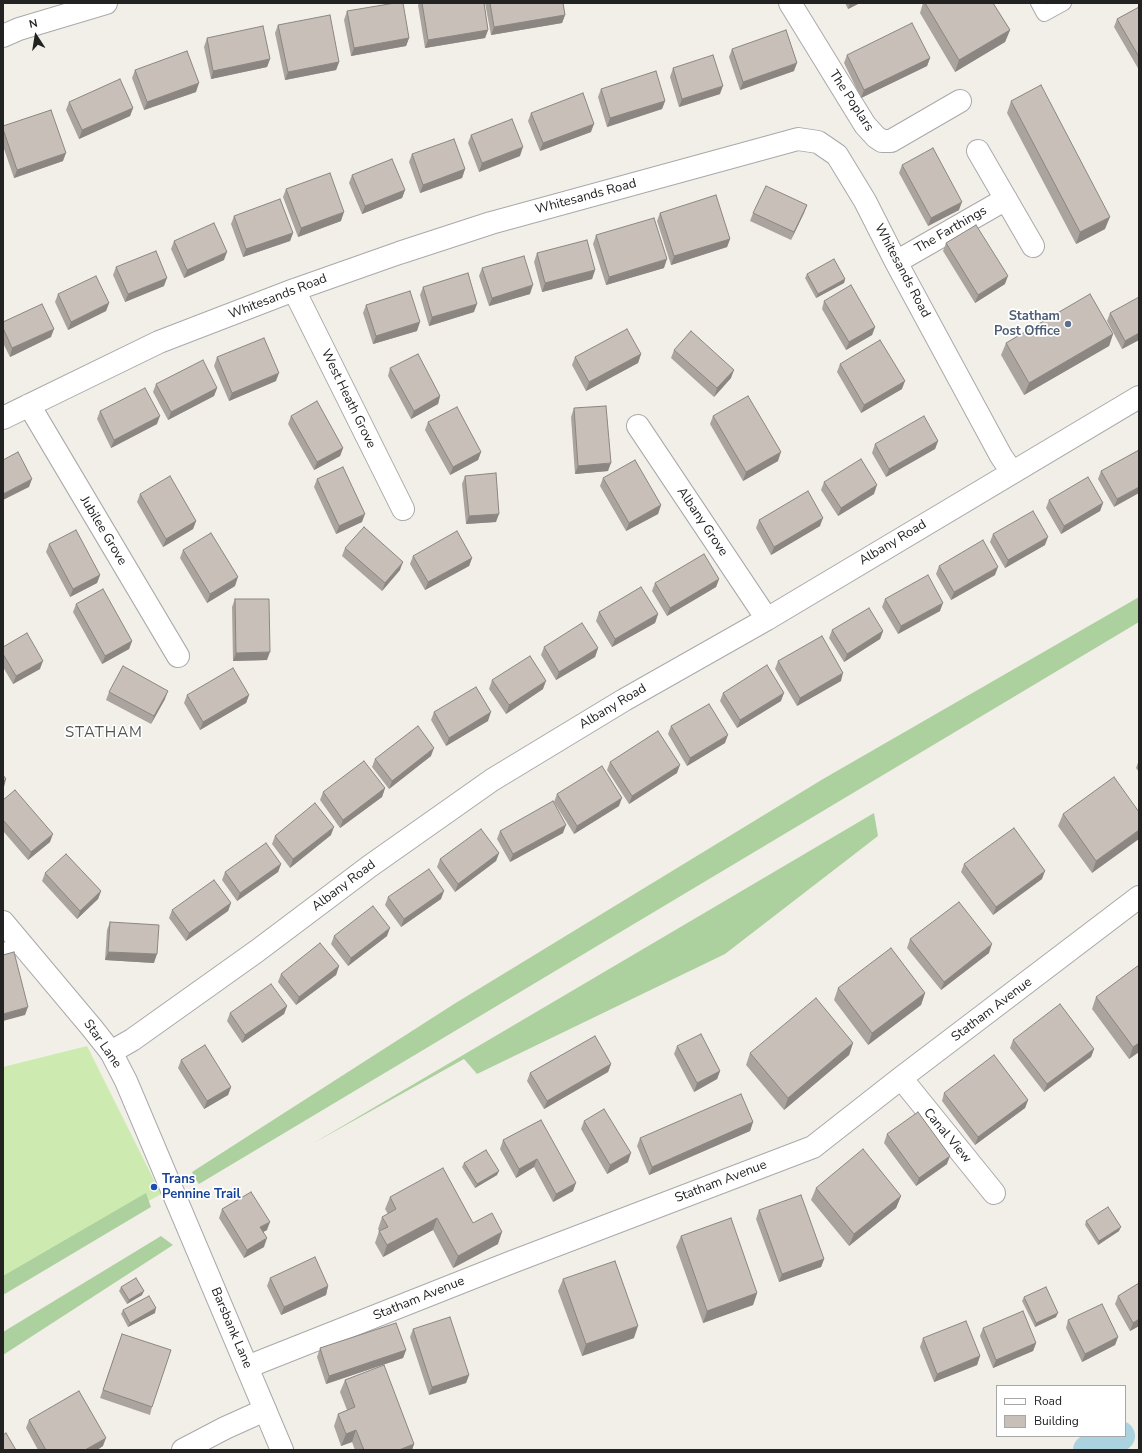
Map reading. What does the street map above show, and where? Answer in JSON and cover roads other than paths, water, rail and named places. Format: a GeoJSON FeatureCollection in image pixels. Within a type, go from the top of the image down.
{"type":"FeatureCollection","features":[{"type":"Feature","properties":{"kind":"street"},"geometry":{"type":"LineString","coordinates":[[3,36],[19,28],[106,3]]}},
{"type":"Feature","properties":{"kind":"street","name":"The Poplars"},"geometry":{"type":"LineString","coordinates":[[790,3],[865,125],[882,141],[891,141],[960,101]]}},
{"type":"Feature","properties":{"kind":"street","name":"Whitesands Road"},"geometry":{"type":"LineString","coordinates":[[3,418],[159,342],[294,290],[399,253],[492,223],[798,140],[818,142],[837,155],[865,201],[896,262],[1001,456],[1012,472]]}},
{"type":"Feature","properties":{"kind":"street"},"geometry":{"type":"LineString","coordinates":[[978,151],[1033,246]]}},
{"type":"Feature","properties":{"kind":"street","name":"The Farthings"},"geometry":{"type":"LineString","coordinates":[[896,262],[1006,199]]}},
{"type":"Feature","properties":{"kind":"street","name":"West Heath Grove"},"geometry":{"type":"LineString","coordinates":[[294,290],[403,509]]}},
{"type":"Feature","properties":{"kind":"street","name":"Albany Road"},"geometry":{"type":"LineString","coordinates":[[111,1052],[132,1040],[257,951],[377,862],[492,780],[624,700],[767,618],[1139,397]]}},
{"type":"Feature","properties":{"kind":"street","name":"Jubilee Grove"},"geometry":{"type":"LineString","coordinates":[[29,405],[178,656]]}},
{"type":"Feature","properties":{"kind":"street","name":"Albany Grove"},"geometry":{"type":"LineString","coordinates":[[638,426],[767,618]]}},
{"type":"Feature","properties":{"kind":"street","name":"Statham Avenue"},"geometry":{"type":"LineString","coordinates":[[247,1367],[512,1262],[813,1147],[901,1078],[1139,897]]}},
{"type":"Feature","properties":{"kind":"street","name":"Star Lane"},"geometry":{"type":"LineString","coordinates":[[3,922],[13,948],[92,1028],[111,1052],[126,1081],[180,1207]]}},
{"type":"Feature","properties":{"kind":"street","name":"Canal View"},"geometry":{"type":"LineString","coordinates":[[901,1078],[994,1193]]}},
{"type":"Feature","properties":{"kind":"street","name":"Barsbank Lane"},"geometry":{"type":"LineString","coordinates":[[180,1207],[282,1450]]}},
{"type":"Feature","properties":{"kind":"street"},"geometry":{"type":"LineString","coordinates":[[183,1450],[225,1428],[265,1410]]}},
{"type":"Feature","properties":{"kind":"lane"},"geometry":{"type":"LineString","coordinates":[[1038,3],[1044,14],[1064,3]]}},
{"type":"Feature","properties":{"kind":"waterway"},"geometry":{"type":"LineString","coordinates":[[1088,1450],[1118,1437]]}},
{"type":"Feature","properties":{"kind":"place","name":"Statham Post Office"},"geometry":{"type":"Point","coordinates":[1068,324]}},
{"type":"Feature","properties":{"kind":"place","name":"Trans Pennine Trail"},"geometry":{"type":"Point","coordinates":[154,1187]}},
{"type":"Feature","properties":{"kind":"district","name":"STATHAM"},"geometry":{"type":"Point","coordinates":[104,733]}}]}
